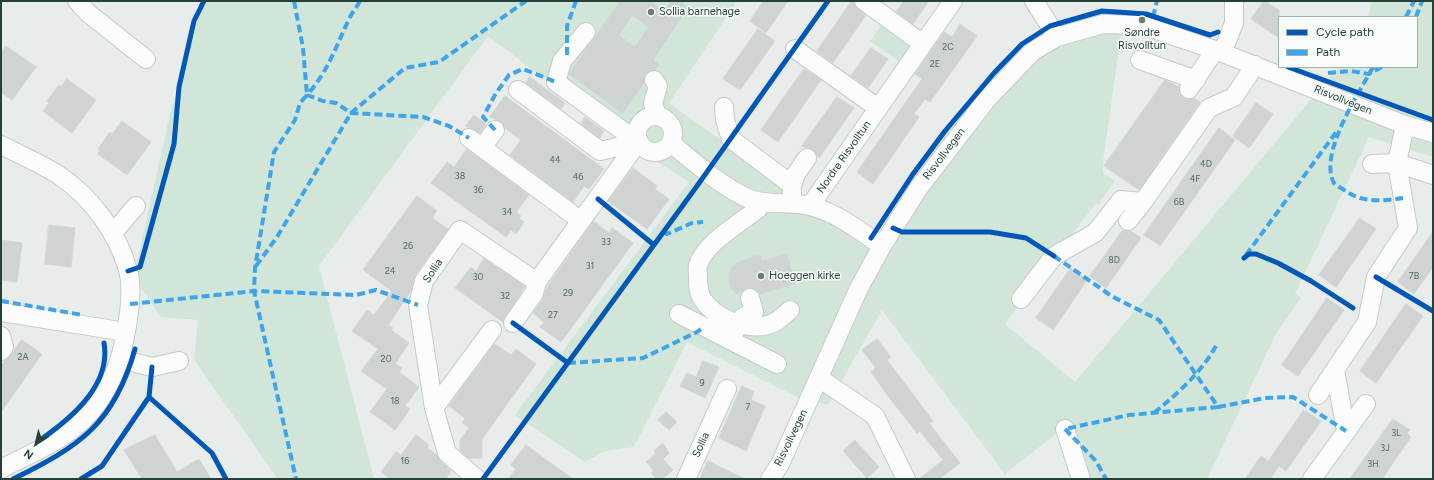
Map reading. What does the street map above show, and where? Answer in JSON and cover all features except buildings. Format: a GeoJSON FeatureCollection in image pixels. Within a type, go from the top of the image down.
{"type":"FeatureCollection","features":[{"type":"Feature","properties":{"kind":"street"},"geometry":{"type":"LineString","coordinates":[[76,1],[88,13],[146,59]]}},
{"type":"Feature","properties":{"kind":"street"},"geometry":{"type":"LineString","coordinates":[[864,1],[923,44],[953,1]]}},
{"type":"Feature","properties":{"kind":"street"},"geometry":{"type":"LineString","coordinates":[[1034,1],[1057,36]]}},
{"type":"Feature","properties":{"kind":"street"},"geometry":{"type":"LineString","coordinates":[[1140,60],[1192,84],[1218,52],[1234,23],[1234,1]]}},
{"type":"Feature","properties":{"kind":"street","name":"Risvollvegen"},"geometry":{"type":"LineString","coordinates":[[770,479],[780,464],[859,288],[882,246],[930,172],[988,98],[1033,51],[1057,36],[1103,24],[1142,25],[1255,65],[1405,125],[1433,133]]}},
{"type":"Feature","properties":{"kind":"street"},"geometry":{"type":"LineString","coordinates":[[513,322],[534,293],[537,282],[580,220],[598,199],[638,142],[637,129],[644,119],[657,115],[668,120],[674,132],[672,144],[661,153],[647,152],[638,142],[576,90],[556,82],[562,61],[586,32]]}},
{"type":"Feature","properties":{"kind":"street","name":"Nordre Risvolltun"},"geometry":{"type":"LineString","coordinates":[[801,205],[878,108],[923,44]]}},
{"type":"Feature","properties":{"kind":"street"},"geometry":{"type":"LineString","coordinates":[[794,49],[878,108]]}},
{"type":"Feature","properties":{"kind":"street"},"geometry":{"type":"LineString","coordinates":[[1128,221],[1209,108],[1234,97],[1255,65]]}},
{"type":"Feature","properties":{"kind":"street"},"geometry":{"type":"LineString","coordinates":[[654,80],[658,86],[653,103],[657,115]]}},
{"type":"Feature","properties":{"kind":"street"},"geometry":{"type":"LineString","coordinates":[[518,90],[600,151],[638,142]]}},
{"type":"Feature","properties":{"kind":"street"},"geometry":{"type":"LineString","coordinates":[[724,107],[725,120],[731,138],[792,186],[801,205]]}},
{"type":"Feature","properties":{"kind":"street"},"geometry":{"type":"LineString","coordinates":[[1318,395],[1367,322],[1376,277],[1408,228],[1397,163],[1405,125]]}},
{"type":"Feature","properties":{"kind":"street"},"geometry":{"type":"LineString","coordinates":[[495,130],[476,143],[580,220]]}},
{"type":"Feature","properties":{"kind":"street","name":"Nordre Risvolltun"},"geometry":{"type":"LineString","coordinates":[[672,144],[714,177],[747,198],[760,202],[801,205],[836,216],[882,246]]}},
{"type":"Feature","properties":{"kind":"street"},"geometry":{"type":"LineString","coordinates":[[1,145],[59,176],[81,193],[99,213],[113,233],[128,271],[130,304],[120,359],[113,377],[100,401],[82,421],[62,437],[1,469]]}},
{"type":"Feature","properties":{"kind":"street"},"geometry":{"type":"LineString","coordinates":[[792,186],[796,174],[807,158]]}},
{"type":"Feature","properties":{"kind":"street"},"geometry":{"type":"LineString","coordinates":[[1372,164],[1397,163],[1433,175]]}},
{"type":"Feature","properties":{"kind":"street"},"geometry":{"type":"LineString","coordinates":[[1021,299],[1054,256],[1095,233],[1121,200],[1143,202]]}},
{"type":"Feature","properties":{"kind":"street"},"geometry":{"type":"LineString","coordinates":[[760,202],[758,209],[709,247],[698,265],[698,288],[702,299],[707,306],[723,317],[739,324],[755,327],[768,325],[780,319],[790,310]]}},
{"type":"Feature","properties":{"kind":"street"},"geometry":{"type":"LineString","coordinates":[[113,233],[136,206]]}},
{"type":"Feature","properties":{"kind":"street","name":"Sollia"},"geometry":{"type":"LineString","coordinates":[[477,479],[447,453],[434,408],[418,305],[424,281],[460,230],[537,282]]}},
{"type":"Feature","properties":{"kind":"street"},"geometry":{"type":"LineString","coordinates":[[730,340],[743,318],[754,312],[750,298]]}},
{"type":"Feature","properties":{"kind":"street"},"geometry":{"type":"LineString","coordinates":[[697,323],[707,306]]}},
{"type":"Feature","properties":{"kind":"street"},"geometry":{"type":"LineString","coordinates":[[679,314],[777,364]]}},
{"type":"Feature","properties":{"kind":"street"},"geometry":{"type":"LineString","coordinates":[[2,318],[126,332]]}},
{"type":"Feature","properties":{"kind":"street"},"geometry":{"type":"LineString","coordinates":[[434,408],[492,330]]}},
{"type":"Feature","properties":{"kind":"street"},"geometry":{"type":"LineString","coordinates":[[1,336],[4,347],[1,351]]}},
{"type":"Feature","properties":{"kind":"street"},"geometry":{"type":"LineString","coordinates":[[120,359],[152,367],[179,361]]}},
{"type":"Feature","properties":{"kind":"street"},"geometry":{"type":"LineString","coordinates":[[1335,370],[1346,431]]}},
{"type":"Feature","properties":{"kind":"street"},"geometry":{"type":"LineString","coordinates":[[819,378],[875,416],[906,479]]}},
{"type":"Feature","properties":{"kind":"street","name":"Sollia"},"geometry":{"type":"LineString","coordinates":[[686,479],[726,390]]}},
{"type":"Feature","properties":{"kind":"street"},"geometry":{"type":"LineString","coordinates":[[1312,479],[1366,404]]}},
{"type":"Feature","properties":{"kind":"street"},"geometry":{"type":"LineString","coordinates":[[1065,429],[1081,479]]}},
{"type":"Feature","properties":{"kind":"green space"},"geometry":{"type":"Polygon","coordinates":[[[204,1],[737,1],[669,103],[813,205],[878,241],[948,124],[1002,60],[1053,31],[1122,28],[1103,162],[1103,173],[1115,181],[1099,204],[1096,203],[1005,324],[1075,382],[1337,68],[1418,68],[1418,16],[1368,16],[1372,1],[1433,1],[1433,157],[1369,137],[1295,294],[1301,298],[1276,334],[1207,479],[1088,479],[1071,422],[1005,474],[882,310],[828,405],[797,397],[687,342],[634,447],[605,451],[585,462],[515,415],[689,182],[643,153],[488,36],[319,266],[374,479],[278,479],[194,360],[198,320],[161,317],[134,276],[170,114],[204,1]]]}},
{"type":"Feature","properties":{"kind":"green space"},"geometry":{"type":"Polygon","coordinates":[[[883,23],[912,43],[899,62],[870,41],[883,23]]]}},
{"type":"Feature","properties":{"kind":"marked path"},"geometry":{"type":"LineString","coordinates":[[294,1],[303,48],[307,95],[300,103],[295,120],[274,152],[255,268],[254,291],[296,479]]}},
{"type":"Feature","properties":{"kind":"marked path"},"geometry":{"type":"LineString","coordinates":[[360,1],[350,17],[327,67],[315,86],[307,95],[323,101],[336,103],[351,113],[423,117],[449,126],[469,138]]}},
{"type":"Feature","properties":{"kind":"marked path"},"geometry":{"type":"LineString","coordinates":[[256,266],[277,237],[351,113],[405,68],[439,62],[526,1]]}},
{"type":"Feature","properties":{"kind":"marked path"},"geometry":{"type":"LineString","coordinates":[[567,55],[567,26],[576,1]]}},
{"type":"Feature","properties":{"kind":"marked path"},"geometry":{"type":"LineString","coordinates":[[1153,17],[1157,1]]}},
{"type":"Feature","properties":{"kind":"marked path"},"geometry":{"type":"LineString","coordinates":[[1406,16],[1414,1]]}},
{"type":"Feature","properties":{"kind":"marked path"},"geometry":{"type":"LineString","coordinates":[[1416,16],[1422,1]]}},
{"type":"Feature","properties":{"kind":"marked path"},"geometry":{"type":"LineString","coordinates":[[1372,68],[1342,124],[1331,156],[1331,171],[1334,183],[1354,196],[1367,200],[1389,200],[1403,198]]}},
{"type":"Feature","properties":{"kind":"marked path"},"geometry":{"type":"LineString","coordinates":[[1328,73],[1351,71],[1369,74],[1380,68]]}},
{"type":"Feature","properties":{"kind":"marked path"},"geometry":{"type":"LineString","coordinates":[[495,130],[483,117],[496,93],[509,75],[523,69],[556,82]]}},
{"type":"Feature","properties":{"kind":"marked path"},"geometry":{"type":"LineString","coordinates":[[1246,255],[1337,131]]}},
{"type":"Feature","properties":{"kind":"marked path"},"geometry":{"type":"LineString","coordinates":[[664,232],[667,234],[692,223],[703,222]]}},
{"type":"Feature","properties":{"kind":"marked path"},"geometry":{"type":"LineString","coordinates":[[1054,256],[1113,297],[1159,320],[1218,407],[1129,415],[1065,429]]}},
{"type":"Feature","properties":{"kind":"marked path"},"geometry":{"type":"LineString","coordinates":[[130,304],[254,291],[356,295],[376,290],[418,305]]}},
{"type":"Feature","properties":{"kind":"marked path"},"geometry":{"type":"LineString","coordinates":[[1,301],[83,315]]}},
{"type":"Feature","properties":{"kind":"marked path"},"geometry":{"type":"LineString","coordinates":[[568,363],[643,358],[697,332],[704,327]]}},
{"type":"Feature","properties":{"kind":"marked path"},"geometry":{"type":"LineString","coordinates":[[1154,413],[1196,374],[1216,346]]}},
{"type":"Feature","properties":{"kind":"marked path"},"geometry":{"type":"LineString","coordinates":[[1218,407],[1265,398],[1293,397],[1346,431]]}},
{"type":"Feature","properties":{"kind":"marked path"},"geometry":{"type":"LineString","coordinates":[[1065,429],[1096,461],[1106,479]]}},
{"type":"Feature","properties":{"kind":"cycle path"},"geometry":{"type":"LineString","coordinates":[[128,271],[140,267],[174,144],[179,87],[194,21],[204,1]]}},
{"type":"Feature","properties":{"kind":"cycle path"},"geometry":{"type":"LineString","coordinates":[[483,479],[697,186],[828,1]]}},
{"type":"Feature","properties":{"kind":"cycle path"},"geometry":{"type":"LineString","coordinates":[[871,238],[913,174],[945,131],[994,73],[1022,44],[1050,26],[1102,11],[1146,14],[1210,35],[1218,32]]}},
{"type":"Feature","properties":{"kind":"cycle path"},"geometry":{"type":"LineString","coordinates":[[1291,68],[1433,120]]}},
{"type":"Feature","properties":{"kind":"cycle path"},"geometry":{"type":"LineString","coordinates":[[598,199],[654,245]]}},
{"type":"Feature","properties":{"kind":"cycle path"},"geometry":{"type":"LineString","coordinates":[[893,228],[902,232],[990,232],[1026,238],[1054,256]]}},
{"type":"Feature","properties":{"kind":"cycle path"},"geometry":{"type":"LineString","coordinates":[[1244,258],[1249,254],[1256,254],[1278,263],[1311,281],[1353,308]]}},
{"type":"Feature","properties":{"kind":"cycle path"},"geometry":{"type":"LineString","coordinates":[[1376,277],[1433,311]]}},
{"type":"Feature","properties":{"kind":"cycle path"},"geometry":{"type":"LineString","coordinates":[[513,323],[568,363]]}},
{"type":"Feature","properties":{"kind":"cycle path"},"geometry":{"type":"LineString","coordinates":[[43,438],[67,420],[88,398],[102,372],[105,358],[104,343]]}},
{"type":"Feature","properties":{"kind":"cycle path"},"geometry":{"type":"LineString","coordinates":[[13,479],[57,455],[76,443],[91,430],[105,414],[116,396],[126,375],[135,349]]}},
{"type":"Feature","properties":{"kind":"cycle path"},"geometry":{"type":"LineString","coordinates":[[152,367],[149,397],[212,453],[226,479]]}},
{"type":"Feature","properties":{"kind":"cycle path"},"geometry":{"type":"LineString","coordinates":[[81,479],[102,466],[149,397]]}},
{"type":"Feature","properties":{"kind":"place","name":"Sollia barnehage"},"geometry":{"type":"Point","coordinates":[651,12]}},
{"type":"Feature","properties":{"kind":"place","name":"Søndre Risvolltun"},"geometry":{"type":"Point","coordinates":[1142,20]}},
{"type":"Feature","properties":{"kind":"place","name":"Hoeggen kirke"},"geometry":{"type":"Point","coordinates":[761,276]}}]}
